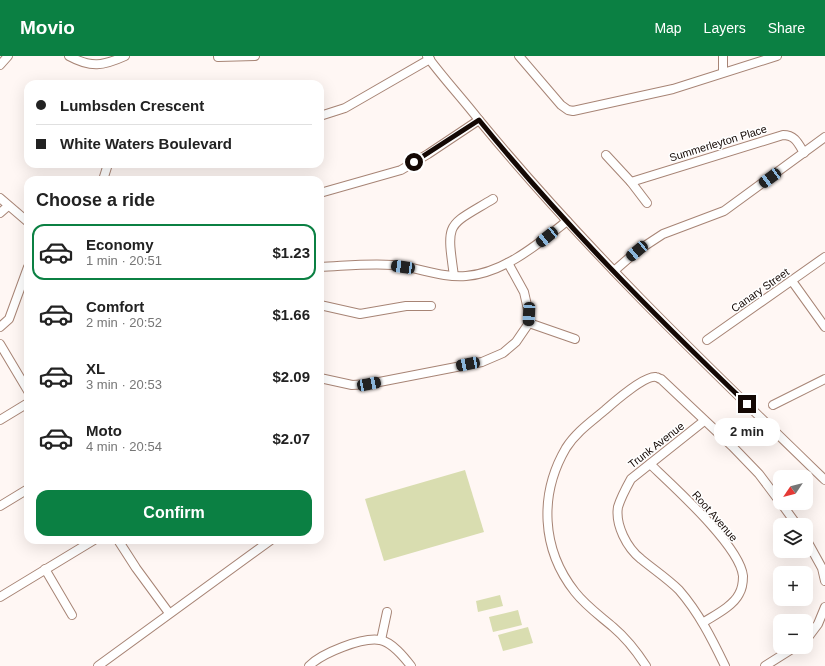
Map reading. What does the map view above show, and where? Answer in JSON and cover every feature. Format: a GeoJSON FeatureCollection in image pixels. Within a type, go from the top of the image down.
{"type":"FeatureCollection","features":[{"type":"Feature","properties":{"kind":"street"},"geometry":{"type":"LineString","coordinates":[[0,65],[8,56]]}},
{"type":"Feature","properties":{"kind":"street"},"geometry":{"type":"LineString","coordinates":[[69,56],[82,62],[100,66],[125,56]]}},
{"type":"Feature","properties":{"kind":"street"},"geometry":{"type":"LineString","coordinates":[[218,57],[255,56]]}},
{"type":"Feature","properties":{"kind":"street"},"geometry":{"type":"LineString","coordinates":[[519,56],[561,105],[568,110],[573,111],[673,89],[777,56]]}},
{"type":"Feature","properties":{"kind":"street"},"geometry":{"type":"LineString","coordinates":[[723,56],[723,72]]}},
{"type":"Feature","properties":{"kind":"street"},"geometry":{"type":"LineString","coordinates":[[324,115],[345,108],[429,58],[499,145],[567,221],[654,314],[825,480]]}},
{"type":"Feature","properties":{"kind":"street"},"geometry":{"type":"LineString","coordinates":[[324,192],[401,170],[479,120]]}},
{"type":"Feature","properties":{"kind":"street","name":"Summerleyton Place"},"geometry":{"type":"LineString","coordinates":[[632,182],[783,135],[790,135],[795,139],[804,153]]}},
{"type":"Feature","properties":{"kind":"street"},"geometry":{"type":"LineString","coordinates":[[614,271],[637,251],[663,234],[724,211],[825,137]]}},
{"type":"Feature","properties":{"kind":"street"},"geometry":{"type":"LineString","coordinates":[[606,154],[632,182],[647,203]]}},
{"type":"Feature","properties":{"kind":"street"},"geometry":{"type":"LineString","coordinates":[[0,198],[24,219]]}},
{"type":"Feature","properties":{"kind":"street"},"geometry":{"type":"LineString","coordinates":[[454,276],[448,240],[450,230],[455,222],[493,199]]}},
{"type":"Feature","properties":{"kind":"street"},"geometry":{"type":"LineString","coordinates":[[0,213],[8,206]]}},
{"type":"Feature","properties":{"kind":"street"},"geometry":{"type":"LineString","coordinates":[[324,267],[394,265],[454,276],[467,276],[508,263],[537,245],[567,221]]}},
{"type":"Feature","properties":{"kind":"street","name":"Canary Street"},"geometry":{"type":"LineString","coordinates":[[707,340],[825,257]]}},
{"type":"Feature","properties":{"kind":"street"},"geometry":{"type":"LineString","coordinates":[[324,379],[352,385],[369,384],[482,362],[503,353],[516,342],[528,323],[529,314],[524,292],[508,263]]}},
{"type":"Feature","properties":{"kind":"street"},"geometry":{"type":"LineString","coordinates":[[0,327],[10,319],[24,279]]}},
{"type":"Feature","properties":{"kind":"street"},"geometry":{"type":"LineString","coordinates":[[792,281],[825,327]]}},
{"type":"Feature","properties":{"kind":"street"},"geometry":{"type":"LineString","coordinates":[[324,306],[360,314],[406,306],[431,306]]}},
{"type":"Feature","properties":{"kind":"street"},"geometry":{"type":"LineString","coordinates":[[528,323],[575,339]]}},
{"type":"Feature","properties":{"kind":"street"},"geometry":{"type":"LineString","coordinates":[[0,344],[24,384]]}},
{"type":"Feature","properties":{"kind":"street"},"geometry":{"type":"LineString","coordinates":[[646,666],[634,648],[614,627],[591,610],[578,596],[556,563],[548,534],[547,506],[552,477],[567,447],[584,427],[648,379],[655,377],[661,379],[732,446],[759,474],[773,493]]}},
{"type":"Feature","properties":{"kind":"street"},"geometry":{"type":"LineString","coordinates":[[773,405],[825,379]]}},
{"type":"Feature","properties":{"kind":"street"},"geometry":{"type":"LineString","coordinates":[[0,420],[24,405]]}},
{"type":"Feature","properties":{"kind":"street","name":"Trunk Avenue"},"geometry":{"type":"LineString","coordinates":[[704,421],[631,479],[624,491],[618,508],[620,526],[627,544],[639,558],[678,590],[704,622],[725,666]]}},
{"type":"Feature","properties":{"kind":"street","name":"Root Avenue"},"geometry":{"type":"LineString","coordinates":[[650,464],[718,533],[738,563],[743,575],[739,595],[730,604],[704,622]]}},
{"type":"Feature","properties":{"kind":"street"},"geometry":{"type":"LineString","coordinates":[[0,506],[24,491]]}},
{"type":"Feature","properties":{"kind":"street"},"geometry":{"type":"LineString","coordinates":[[0,597],[87,544]]}},
{"type":"Feature","properties":{"kind":"street"},"geometry":{"type":"LineString","coordinates":[[121,544],[169,613]]}},
{"type":"Feature","properties":{"kind":"street"},"geometry":{"type":"LineString","coordinates":[[98,666],[265,544]]}},
{"type":"Feature","properties":{"kind":"street"},"geometry":{"type":"LineString","coordinates":[[813,552],[822,568],[825,581]]}},
{"type":"Feature","properties":{"kind":"street"},"geometry":{"type":"LineString","coordinates":[[45,569],[72,615]]}},
{"type":"Feature","properties":{"kind":"street"},"geometry":{"type":"LineString","coordinates":[[813,631],[818,624],[825,607]]}},
{"type":"Feature","properties":{"kind":"street"},"geometry":{"type":"LineString","coordinates":[[381,640],[387,612]]}},
{"type":"Feature","properties":{"kind":"street"},"geometry":{"type":"LineString","coordinates":[[309,666],[348,644],[364,640],[381,640],[396,650],[411,666]]}},
{"type":"Feature","properties":{"kind":"street"},"geometry":{"type":"LineString","coordinates":[[765,666],[784,654]]}},
{"type":"Feature","properties":{"kind":"green space"},"geometry":{"type":"Polygon","coordinates":[[[465,470],[484,532],[384,561],[365,499],[465,470]]]}},
{"type":"Feature","properties":{"kind":"green space"},"geometry":{"type":"Polygon","coordinates":[[[500,595],[503,606],[478,612],[476,601],[500,595]]]}},
{"type":"Feature","properties":{"kind":"green space"},"geometry":{"type":"Polygon","coordinates":[[[518,610],[522,625],[493,632],[489,617],[518,610]]]}},
{"type":"Feature","properties":{"kind":"green space"},"geometry":{"type":"Polygon","coordinates":[[[528,627],[533,643],[503,651],[498,635],[528,627]]]}},
{"type":"Feature","properties":{"kind":"route"},"geometry":{"type":"LineString","coordinates":[[414,162],[479,120],[520,170],[585,242],[654,314],[747,404]]}}]}
